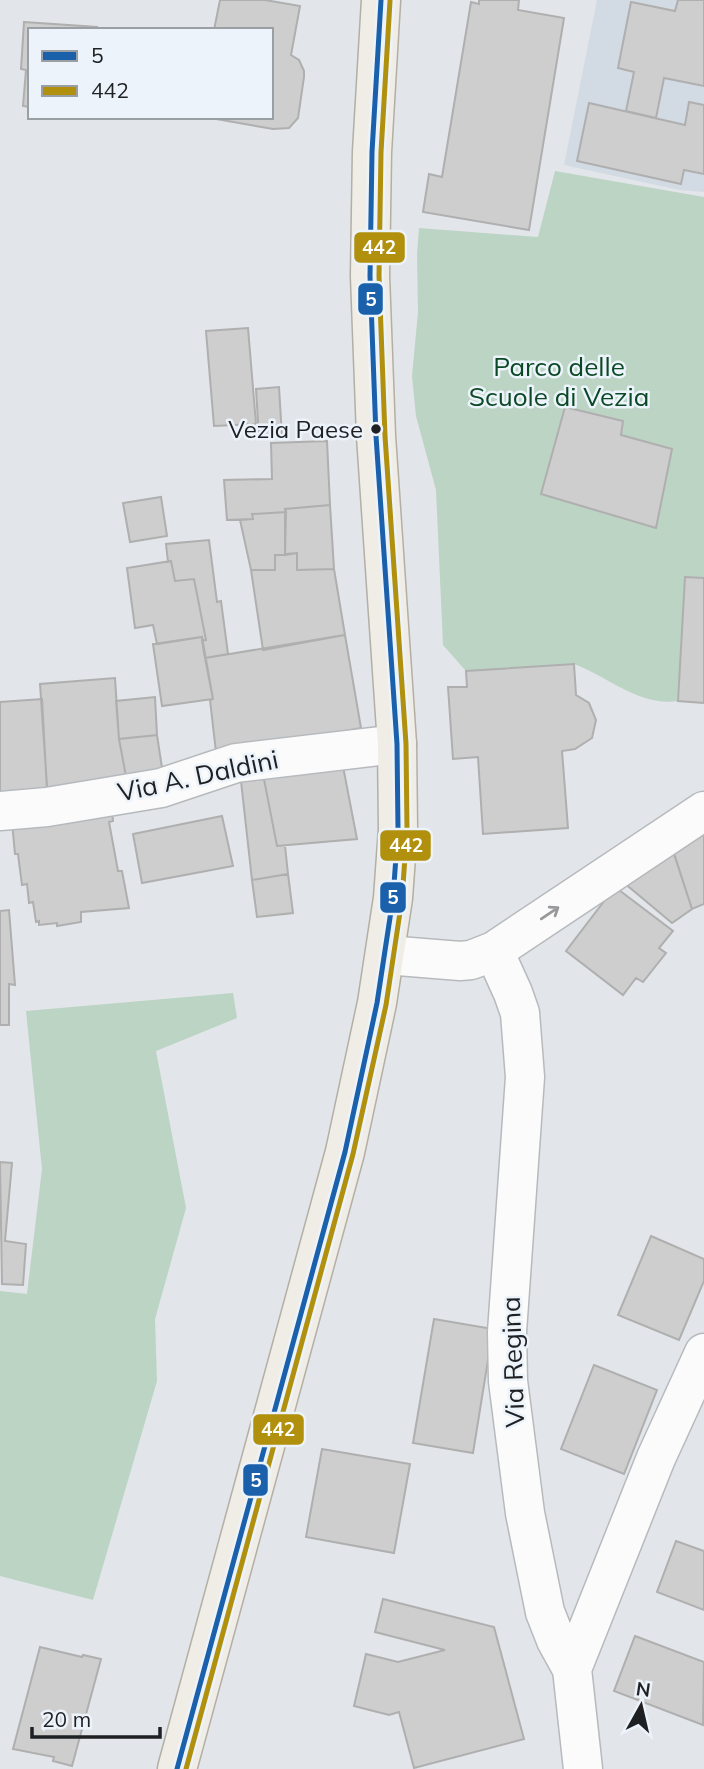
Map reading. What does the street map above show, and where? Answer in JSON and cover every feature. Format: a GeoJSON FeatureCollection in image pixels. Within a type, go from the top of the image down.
{"type":"FeatureCollection","features":[{"type":"Feature","properties":{"kind":"main road"},"geometry":{"type":"LineString","coordinates":[[177,1769],[345,1152],[386,956],[398,830],[397,744],[377,449],[370,276],[372,152],[381,0]]}},
{"type":"Feature","properties":{"kind":"street","name":"Via A. Daldini"},"geometry":{"type":"LineString","coordinates":[[0,811],[47,807],[161,788],[236,763],[397,744]]}},
{"type":"Feature","properties":{"kind":"street"},"geometry":{"type":"LineString","coordinates":[[386,956],[460,961],[471,960],[494,951],[704,811]]}},
{"type":"Feature","properties":{"kind":"street","name":"Via Regina"},"geometry":{"type":"LineString","coordinates":[[494,951],[520,1013],[525,1064],[507,1332],[508,1381],[525,1513],[545,1612],[572,1669],[583,1769]]}},
{"type":"Feature","properties":{"kind":"street"},"geometry":{"type":"LineString","coordinates":[[572,1669],[656,1458],[704,1353]]}},
{"type":"Feature","properties":{"kind":"shaded area"},"geometry":{"type":"Polygon","coordinates":[[[597,0],[704,0],[704,192],[680,190],[564,165],[597,0]]]}},
{"type":"Feature","properties":{"kind":"green space","name":"Parco delle Scuole di Vezia"},"geometry":{"type":"Polygon","coordinates":[[[555,171],[704,197],[704,578],[685,577],[678,701],[664,702],[637,695],[574,664],[466,671],[443,645],[436,490],[416,416],[412,376],[418,312],[419,228],[538,237],[555,171]]]}},
{"type":"Feature","properties":{"kind":"green space"},"geometry":{"type":"Polygon","coordinates":[[[233,993],[237,1018],[156,1051],[186,1208],[155,1319],[157,1381],[93,1600],[0,1576],[0,1291],[27,1294],[42,1169],[26,1011],[233,993]]]}},
{"type":"Feature","properties":{"kind":"building"},"geometry":{"type":"Polygon","coordinates":[[[220,0],[265,0],[300,6],[291,55],[299,60],[304,77],[298,118],[289,128],[273,129],[216,119],[273,119],[273,28],[214,28],[220,0]]]}},
{"type":"Feature","properties":{"kind":"building"},"geometry":{"type":"Polygon","coordinates":[[[479,0],[519,0],[518,10],[564,18],[529,230],[423,212],[429,174],[442,177],[471,2],[479,4],[479,0]]]}},
{"type":"Feature","properties":{"kind":"building"},"geometry":{"type":"Polygon","coordinates":[[[678,0],[704,0],[704,86],[664,78],[656,118],[626,111],[634,72],[618,68],[631,2],[675,11],[678,0]]]}},
{"type":"Feature","properties":{"kind":"building"},"geometry":{"type":"Polygon","coordinates":[[[24,22],[97,27],[28,28],[28,107],[23,106],[26,70],[21,69],[24,22]]]}},
{"type":"Feature","properties":{"kind":"building"},"geometry":{"type":"Polygon","coordinates":[[[689,102],[704,105],[704,174],[684,170],[681,184],[577,161],[589,103],[685,125],[689,102]]]}},
{"type":"Feature","properties":{"kind":"building"},"geometry":{"type":"Polygon","coordinates":[[[248,328],[256,424],[214,426],[206,331],[248,328]]]}},
{"type":"Feature","properties":{"kind":"building"},"geometry":{"type":"Polygon","coordinates":[[[279,387],[282,437],[259,438],[256,389],[279,387]]]}},
{"type":"Feature","properties":{"kind":"building"},"geometry":{"type":"Polygon","coordinates":[[[565,407],[623,421],[621,435],[672,449],[656,528],[541,494],[565,407]]]}},
{"type":"Feature","properties":{"kind":"building"},"geometry":{"type":"Polygon","coordinates":[[[327,441],[330,505],[252,514],[253,519],[227,520],[224,480],[272,479],[271,443],[327,441]]]}},
{"type":"Feature","properties":{"kind":"building"},"geometry":{"type":"Polygon","coordinates":[[[161,497],[167,536],[130,542],[123,503],[161,497]]]}},
{"type":"Feature","properties":{"kind":"building"},"geometry":{"type":"Polygon","coordinates":[[[330,505],[334,569],[297,570],[297,553],[285,555],[285,509],[330,505]]]}},
{"type":"Feature","properties":{"kind":"building"},"geometry":{"type":"Polygon","coordinates":[[[286,512],[285,555],[275,555],[275,570],[251,570],[240,520],[253,519],[252,514],[286,512]]]}},
{"type":"Feature","properties":{"kind":"building"},"geometry":{"type":"Polygon","coordinates":[[[209,540],[217,602],[221,601],[228,654],[205,658],[202,641],[206,640],[194,579],[175,581],[171,561],[168,562],[166,544],[209,540]]]}},
{"type":"Feature","properties":{"kind":"building"},"geometry":{"type":"Polygon","coordinates":[[[297,553],[297,570],[334,569],[345,635],[263,650],[251,570],[275,570],[275,555],[297,553]]]}},
{"type":"Feature","properties":{"kind":"building"},"geometry":{"type":"Polygon","coordinates":[[[171,561],[175,581],[194,579],[206,640],[202,641],[202,637],[157,644],[153,625],[135,628],[127,568],[171,561]]]}},
{"type":"Feature","properties":{"kind":"building"},"geometry":{"type":"Polygon","coordinates":[[[685,577],[704,578],[704,703],[678,701],[685,577]]]}},
{"type":"Feature","properties":{"kind":"building"},"geometry":{"type":"Polygon","coordinates":[[[345,635],[361,728],[216,752],[210,700],[213,699],[205,658],[345,635]]]}},
{"type":"Feature","properties":{"kind":"building"},"geometry":{"type":"Polygon","coordinates":[[[202,637],[213,699],[162,706],[153,644],[202,637]]]}},
{"type":"Feature","properties":{"kind":"building"},"geometry":{"type":"Polygon","coordinates":[[[574,664],[576,695],[589,703],[596,720],[592,738],[575,749],[562,751],[568,828],[483,834],[478,757],[453,759],[448,687],[467,687],[466,671],[574,664]]]}},
{"type":"Feature","properties":{"kind":"building"},"geometry":{"type":"Polygon","coordinates":[[[115,678],[119,739],[128,787],[48,800],[40,684],[115,678]]]}},
{"type":"Feature","properties":{"kind":"building"},"geometry":{"type":"Polygon","coordinates":[[[155,697],[157,735],[119,739],[116,701],[155,697]]]}},
{"type":"Feature","properties":{"kind":"building"},"geometry":{"type":"Polygon","coordinates":[[[42,699],[47,791],[0,802],[0,702],[42,699]]]}},
{"type":"Feature","properties":{"kind":"building"},"geometry":{"type":"Polygon","coordinates":[[[157,735],[164,781],[128,787],[119,739],[157,735]]]}},
{"type":"Feature","properties":{"kind":"building"},"geometry":{"type":"Polygon","coordinates":[[[341,756],[357,839],[277,846],[262,769],[341,756]]]}},
{"type":"Feature","properties":{"kind":"building"},"geometry":{"type":"Polygon","coordinates":[[[262,769],[277,846],[285,846],[288,874],[252,880],[240,772],[262,769]]]}},
{"type":"Feature","properties":{"kind":"building"},"geometry":{"type":"Polygon","coordinates":[[[111,801],[113,821],[109,822],[118,871],[122,871],[129,908],[81,912],[81,922],[57,926],[57,923],[39,925],[39,921],[36,922],[33,902],[29,903],[27,884],[22,885],[12,822],[111,801]]]}},
{"type":"Feature","properties":{"kind":"building"},"geometry":{"type":"Polygon","coordinates":[[[222,816],[233,866],[142,883],[133,834],[222,816]]]}},
{"type":"Feature","properties":{"kind":"building"},"geometry":{"type":"Polygon","coordinates":[[[704,835],[704,904],[692,909],[671,844],[704,835]]]}},
{"type":"Feature","properties":{"kind":"building"},"geometry":{"type":"Polygon","coordinates":[[[672,848],[692,909],[672,923],[623,882],[672,848]]]}},
{"type":"Feature","properties":{"kind":"building"},"geometry":{"type":"Polygon","coordinates":[[[288,874],[293,913],[257,917],[252,880],[288,874]]]}},
{"type":"Feature","properties":{"kind":"building"},"geometry":{"type":"Polygon","coordinates":[[[615,887],[673,931],[659,948],[666,953],[643,982],[636,978],[623,995],[566,951],[615,887]]]}},
{"type":"Feature","properties":{"kind":"building"},"geometry":{"type":"Polygon","coordinates":[[[9,910],[15,985],[9,984],[9,1025],[0,1025],[0,911],[9,910]]]}},
{"type":"Feature","properties":{"kind":"building"},"geometry":{"type":"Polygon","coordinates":[[[0,1162],[12,1163],[5,1241],[26,1244],[23,1285],[2,1284],[0,1162]]]}},
{"type":"Feature","properties":{"kind":"building"},"geometry":{"type":"Polygon","coordinates":[[[651,1236],[704,1259],[704,1281],[679,1340],[618,1315],[651,1236]]]}},
{"type":"Feature","properties":{"kind":"building"},"geometry":{"type":"Polygon","coordinates":[[[434,1319],[493,1329],[473,1453],[413,1443],[434,1319]]]}},
{"type":"Feature","properties":{"kind":"building"},"geometry":{"type":"Polygon","coordinates":[[[594,1365],[657,1390],[624,1474],[561,1449],[594,1365]]]}},
{"type":"Feature","properties":{"kind":"building"},"geometry":{"type":"Polygon","coordinates":[[[322,1449],[410,1464],[394,1553],[306,1537],[322,1449]]]}},
{"type":"Feature","properties":{"kind":"building"},"geometry":{"type":"Polygon","coordinates":[[[676,1541],[704,1551],[704,1610],[657,1592],[676,1541]]]}},
{"type":"Feature","properties":{"kind":"building"},"geometry":{"type":"Polygon","coordinates":[[[383,1599],[494,1627],[524,1739],[414,1768],[399,1712],[389,1715],[354,1706],[366,1654],[398,1662],[445,1650],[375,1632],[383,1599]]]}},
{"type":"Feature","properties":{"kind":"building"},"geometry":{"type":"Polygon","coordinates":[[[635,1636],[704,1662],[703,1725],[614,1691],[635,1636]]]}},
{"type":"Feature","properties":{"kind":"building"},"geometry":{"type":"Polygon","coordinates":[[[40,1647],[101,1659],[72,1766],[53,1761],[54,1757],[13,1749],[40,1647]]]}},
{"type":"Feature","properties":{"kind":"transit line","name":"5"},"geometry":{"type":"LineString","coordinates":[[177,1769],[345,1152],[377,1003],[393,898],[398,829],[397,744],[376,436],[370,276],[372,152],[381,0]]}},
{"type":"Feature","properties":{"kind":"transit line","name":"442"},"geometry":{"type":"LineString","coordinates":[[186,1769],[353,1154],[386,1005],[402,899],[407,829],[406,744],[385,436],[379,276],[381,152],[390,1]]}},
{"type":"Feature","properties":{"kind":"place","name":"Vezia Paese"},"geometry":{"type":"Point","coordinates":[376,429]}}]}
